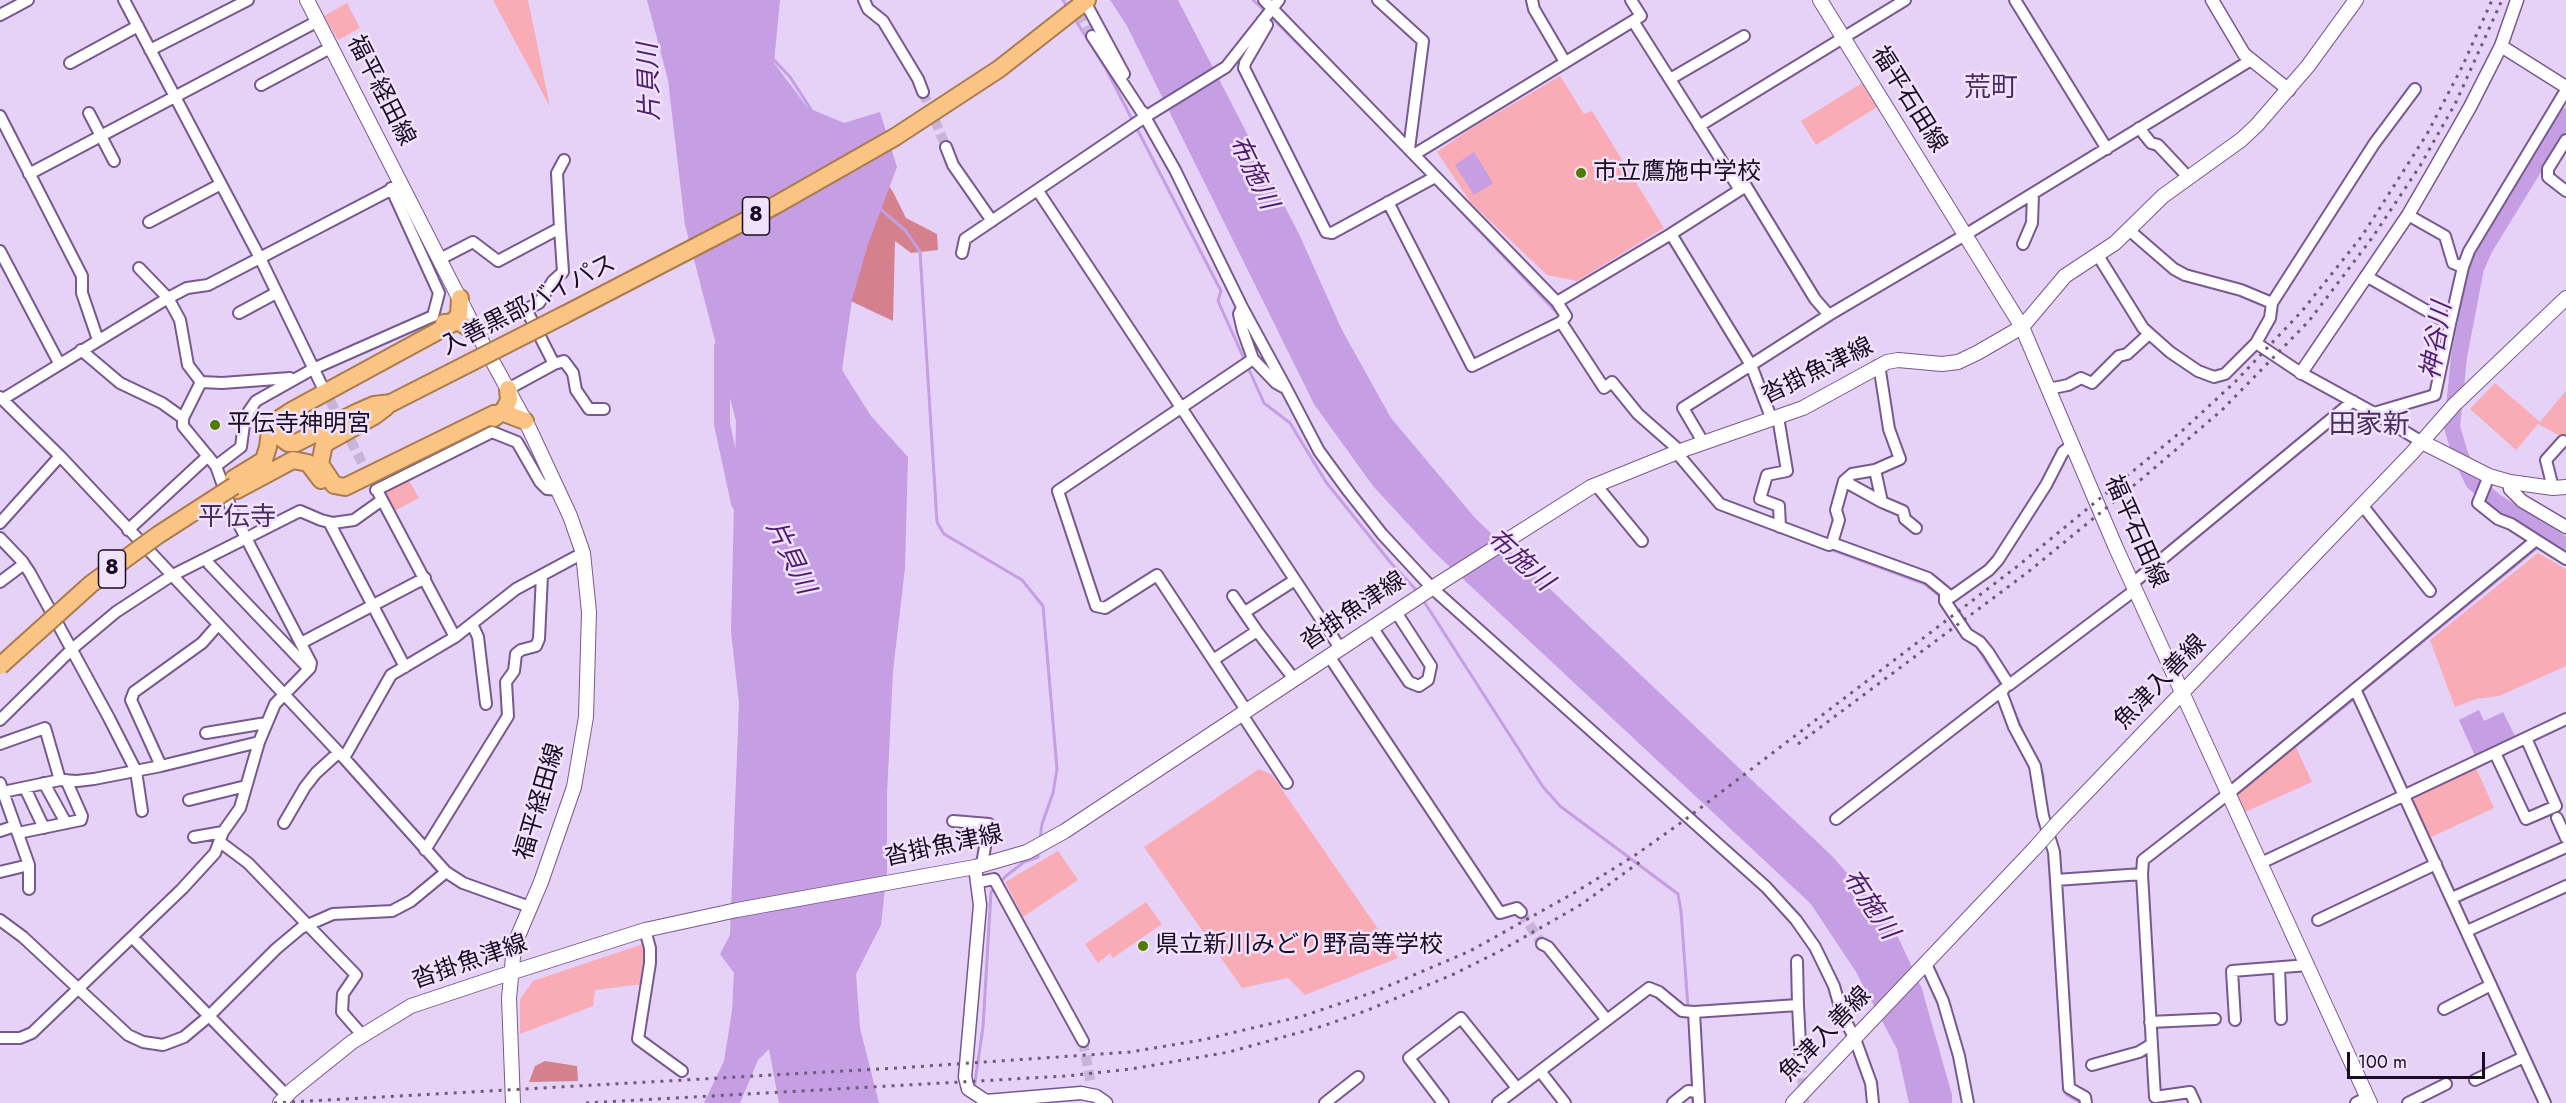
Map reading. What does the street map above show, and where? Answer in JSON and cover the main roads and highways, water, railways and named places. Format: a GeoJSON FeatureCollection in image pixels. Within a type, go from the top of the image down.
{"type":"FeatureCollection","features":[{"type":"Feature","properties":{"kind":"highway","name":"入善黒部バイパス"},"geometry":{"type":"LineString","coordinates":[[0,666],[91,584],[158,535],[235,485],[284,457],[615,290],[774,206],[895,137],[999,69],[1086,1]]}},
{"type":"Feature","properties":{"kind":"highway"},"geometry":{"type":"LineString","coordinates":[[391,403],[357,411],[296,443],[288,443],[275,434],[275,426],[279,419],[292,410],[459,319]]}},
{"type":"Feature","properties":{"kind":"highway"},"geometry":{"type":"LineString","coordinates":[[235,485],[264,460],[270,440],[270,425],[279,413],[459,319]]}},
{"type":"Feature","properties":{"kind":"highway"},"geometry":{"type":"LineString","coordinates":[[391,403],[374,416],[324,444],[320,464],[334,485],[345,487],[508,410]]}},
{"type":"Feature","properties":{"kind":"highway"},"geometry":{"type":"LineString","coordinates":[[235,485],[292,460],[308,463],[327,487],[338,492],[350,489],[508,410]]}},
{"type":"Feature","properties":{"kind":"main road","name":"福平経田線"},"geometry":{"type":"LineString","coordinates":[[307,0],[332,47],[397,186],[412,203],[440,259],[459,319]]}},
{"type":"Feature","properties":{"kind":"main road","name":"福平石田線"},"geometry":{"type":"LineString","coordinates":[[1820,0],[2022,327],[2134,587],[2308,965],[2365,1101]]}},
{"type":"Feature","properties":{"kind":"main road","name":"沓掛魚津線"},"geometry":{"type":"LineString","coordinates":[[284,1100],[363,1036],[411,1006],[645,930],[738,910],[979,866],[1027,852],[1065,831],[1508,538],[1596,485],[1678,451],[1775,419],[1832,393],[1876,366],[1898,360],[1942,364],[1958,362],[1999,342],[2022,327],[2065,276],[2115,243],[2163,196],[2241,140],[2289,90],[2356,0]]}},
{"type":"Feature","properties":{"kind":"main road","name":"福平経田線"},"geometry":{"type":"LineString","coordinates":[[412,203],[459,319],[508,410],[556,484],[583,553],[589,612],[586,717],[574,787],[531,907],[518,936],[510,973],[513,1103]]}},
{"type":"Feature","properties":{"kind":"main road","name":"魚津入善線"},"geometry":{"type":"LineString","coordinates":[[1793,1103],[2470,389],[2566,298]]}},
{"type":"Feature","properties":{"kind":"main road"},"geometry":{"type":"LineString","coordinates":[[2422,442],[2489,476],[2510,482],[2560,488]]}},
{"type":"Feature","properties":{"kind":"water"},"geometry":{"type":"Polygon","coordinates":[[[647,0],[780,0],[774,63],[808,108],[844,123],[880,112],[897,167],[868,244],[852,300],[842,370],[871,416],[908,457],[905,568],[893,671],[887,794],[887,871],[881,925],[856,974],[860,1028],[879,1103],[779,1103],[769,1049],[758,1060],[740,1103],[704,1103],[724,1061],[732,1011],[734,973],[720,954],[730,935],[739,703],[731,632],[736,421],[685,225],[668,80],[647,0]]]}},
{"type":"Feature","properties":{"kind":"water","name":"布施川"},"geometry":{"type":"Polygon","coordinates":[[[1110,0],[1178,0],[1299,234],[1342,330],[1391,418],[1475,518],[1832,856],[1892,924],[1922,989],[1952,1095],[1952,1103],[1909,1103],[1897,1049],[1856,972],[1811,904],[1433,551],[1373,486],[1314,404],[1127,26],[1110,0]]]}},
{"type":"Feature","properties":{"kind":"water"},"geometry":{"type":"Polygon","coordinates":[[[1474,152],[1493,183],[1474,195],[1455,165],[1474,152]]]}},
{"type":"Feature","properties":{"kind":"water"},"geometry":{"type":"Polygon","coordinates":[[[2479,710],[2484,721],[2503,712],[2515,736],[2475,756],[2459,720],[2479,710]]]}},
{"type":"Feature","properties":{"kind":"waterway"},"geometry":{"type":"LineString","coordinates":[[1063,0],[1068,8]]}},
{"type":"Feature","properties":{"kind":"waterway"},"geometry":{"type":"LineString","coordinates":[[1253,0],[1265,11]]}},
{"type":"Feature","properties":{"kind":"waterway"},"geometry":{"type":"LineString","coordinates":[[1073,16],[1106,69],[1221,291],[1218,301],[1264,403],[1290,423],[1326,482],[1391,563],[1418,592]]}},
{"type":"Feature","properties":{"kind":"waterway"},"geometry":{"type":"LineString","coordinates":[[1270,16],[1346,92]]}},
{"type":"Feature","properties":{"kind":"waterway"},"geometry":{"type":"LineString","coordinates":[[1407,33],[1418,43],[1417,46]]}},
{"type":"Feature","properties":{"kind":"waterway"},"geometry":{"type":"LineString","coordinates":[[773,59],[790,77],[812,111]]}},
{"type":"Feature","properties":{"kind":"waterway","name":"神谷川"},"geometry":{"type":"LineString","coordinates":[[2566,116],[2485,248],[2476,268],[2459,357],[2452,427],[2460,454],[2473,482],[2495,501],[2566,546]]}},
{"type":"Feature","properties":{"kind":"waterway"},"geometry":{"type":"LineString","coordinates":[[1436,185],[1559,315]]}},
{"type":"Feature","properties":{"kind":"waterway"},"geometry":{"type":"LineString","coordinates":[[878,207],[906,231],[920,252],[937,522],[944,534],[1022,580],[1043,606],[1057,769],[1040,839]]}},
{"type":"Feature","properties":{"kind":"waterway","name":"片貝川"},"geometry":{"type":"LineString","coordinates":[[722,347],[722,424],[739,503]]}},
{"type":"Feature","properties":{"kind":"waterway"},"geometry":{"type":"LineString","coordinates":[[1621,401],[1632,414]]}},
{"type":"Feature","properties":{"kind":"waterway"},"geometry":{"type":"LineString","coordinates":[[1675,459],[1685,471]]}},
{"type":"Feature","properties":{"kind":"waterway","name":"神谷川"},"geometry":{"type":"LineString","coordinates":[[2544,542],[2551,537]]}},
{"type":"Feature","properties":{"kind":"waterway"},"geometry":{"type":"LineString","coordinates":[[2361,692],[2539,546]]}},
{"type":"Feature","properties":{"kind":"waterway"},"geometry":{"type":"LineString","coordinates":[[1830,549],[1925,584],[1941,597]]}},
{"type":"Feature","properties":{"kind":"waterway"},"geometry":{"type":"LineString","coordinates":[[1423,600],[1543,787],[1560,806],[1678,894],[1688,1008]]}},
{"type":"Feature","properties":{"kind":"waterway"},"geometry":{"type":"LineString","coordinates":[[1975,644],[2000,683]]}},
{"type":"Feature","properties":{"kind":"waterway"},"geometry":{"type":"LineString","coordinates":[[2008,696],[2025,737]]}},
{"type":"Feature","properties":{"kind":"waterway"},"geometry":{"type":"LineString","coordinates":[[2242,789],[2356,697]]}},
{"type":"Feature","properties":{"kind":"waterway"},"geometry":{"type":"LineString","coordinates":[[2039,765],[2043,774],[2045,799]]}},
{"type":"Feature","properties":{"kind":"waterway"},"geometry":{"type":"LineString","coordinates":[[974,1089],[983,1027],[991,892],[1024,862],[1038,857],[1038,852]]}},
{"type":"Feature","properties":{"kind":"waterway"},"geometry":{"type":"LineString","coordinates":[[2049,860],[2064,1090],[2067,1095],[2081,1103]]}},
{"type":"Feature","properties":{"kind":"waterway"},"geometry":{"type":"LineString","coordinates":[[1689,1015],[1693,1103]]}},
{"type":"Feature","properties":{"kind":"tunnel"},"geometry":{"type":"LineString","coordinates":[[1071,0],[1092,36]]}},
{"type":"Feature","properties":{"kind":"tunnel"},"geometry":{"type":"LineString","coordinates":[[923,92],[946,147]]}},
{"type":"Feature","properties":{"kind":"tunnel"},"geometry":{"type":"LineString","coordinates":[[323,387],[373,484]]}},
{"type":"Feature","properties":{"kind":"tunnel"},"geometry":{"type":"LineString","coordinates":[[1521,912],[1542,944]]}},
{"type":"Feature","properties":{"kind":"tunnel"},"geometry":{"type":"LineString","coordinates":[[1083,1041],[1091,1084]]}},
{"type":"Feature","properties":{"kind":"tunnel"},"geometry":{"type":"LineString","coordinates":[[1801,1063],[1804,1103]]}},
{"type":"Feature","properties":{"kind":"railway"},"geometry":{"type":"LineString","coordinates":[[274,1103],[898,1068],[1130,1052],[1202,1040],[1303,1016],[1374,992],[1470,951],[1574,893],[1634,856],[1682,822],[2019,565],[2183,430],[2236,381],[2302,311],[2362,236],[2427,134],[2462,67],[2492,0]]}},
{"type":"Feature","properties":{"kind":"railway"},"geometry":{"type":"LineString","coordinates":[[1798,744],[2028,572],[2144,477],[2222,410],[2309,321],[2372,238],[2420,166],[2456,102],[2502,0]]}},
{"type":"Feature","properties":{"kind":"railway"},"geometry":{"type":"LineString","coordinates":[[586,1103],[1067,1076],[1131,1069],[1229,1052],[1323,1026],[1454,974],[1500,951],[1582,904],[1641,861]]}},
{"type":"Feature","properties":{"kind":"place","name":"市立鷹施中学校"},"geometry":{"type":"Point","coordinates":[1581,173]}},
{"type":"Feature","properties":{"kind":"place","name":"平伝寺神明宮"},"geometry":{"type":"Point","coordinates":[215,425]}},
{"type":"Feature","properties":{"kind":"place","name":"県立新川みどり野高等学校"},"geometry":{"type":"Point","coordinates":[1143,946]}},
{"type":"Feature","properties":{"kind":"district","name":"荒町"},"geometry":{"type":"Point","coordinates":[1991,89]}},
{"type":"Feature","properties":{"kind":"district","name":"田家新"},"geometry":{"type":"Point","coordinates":[2369,426]}},
{"type":"Feature","properties":{"kind":"district","name":"平伝寺"},"geometry":{"type":"Point","coordinates":[237,519]}}]}
